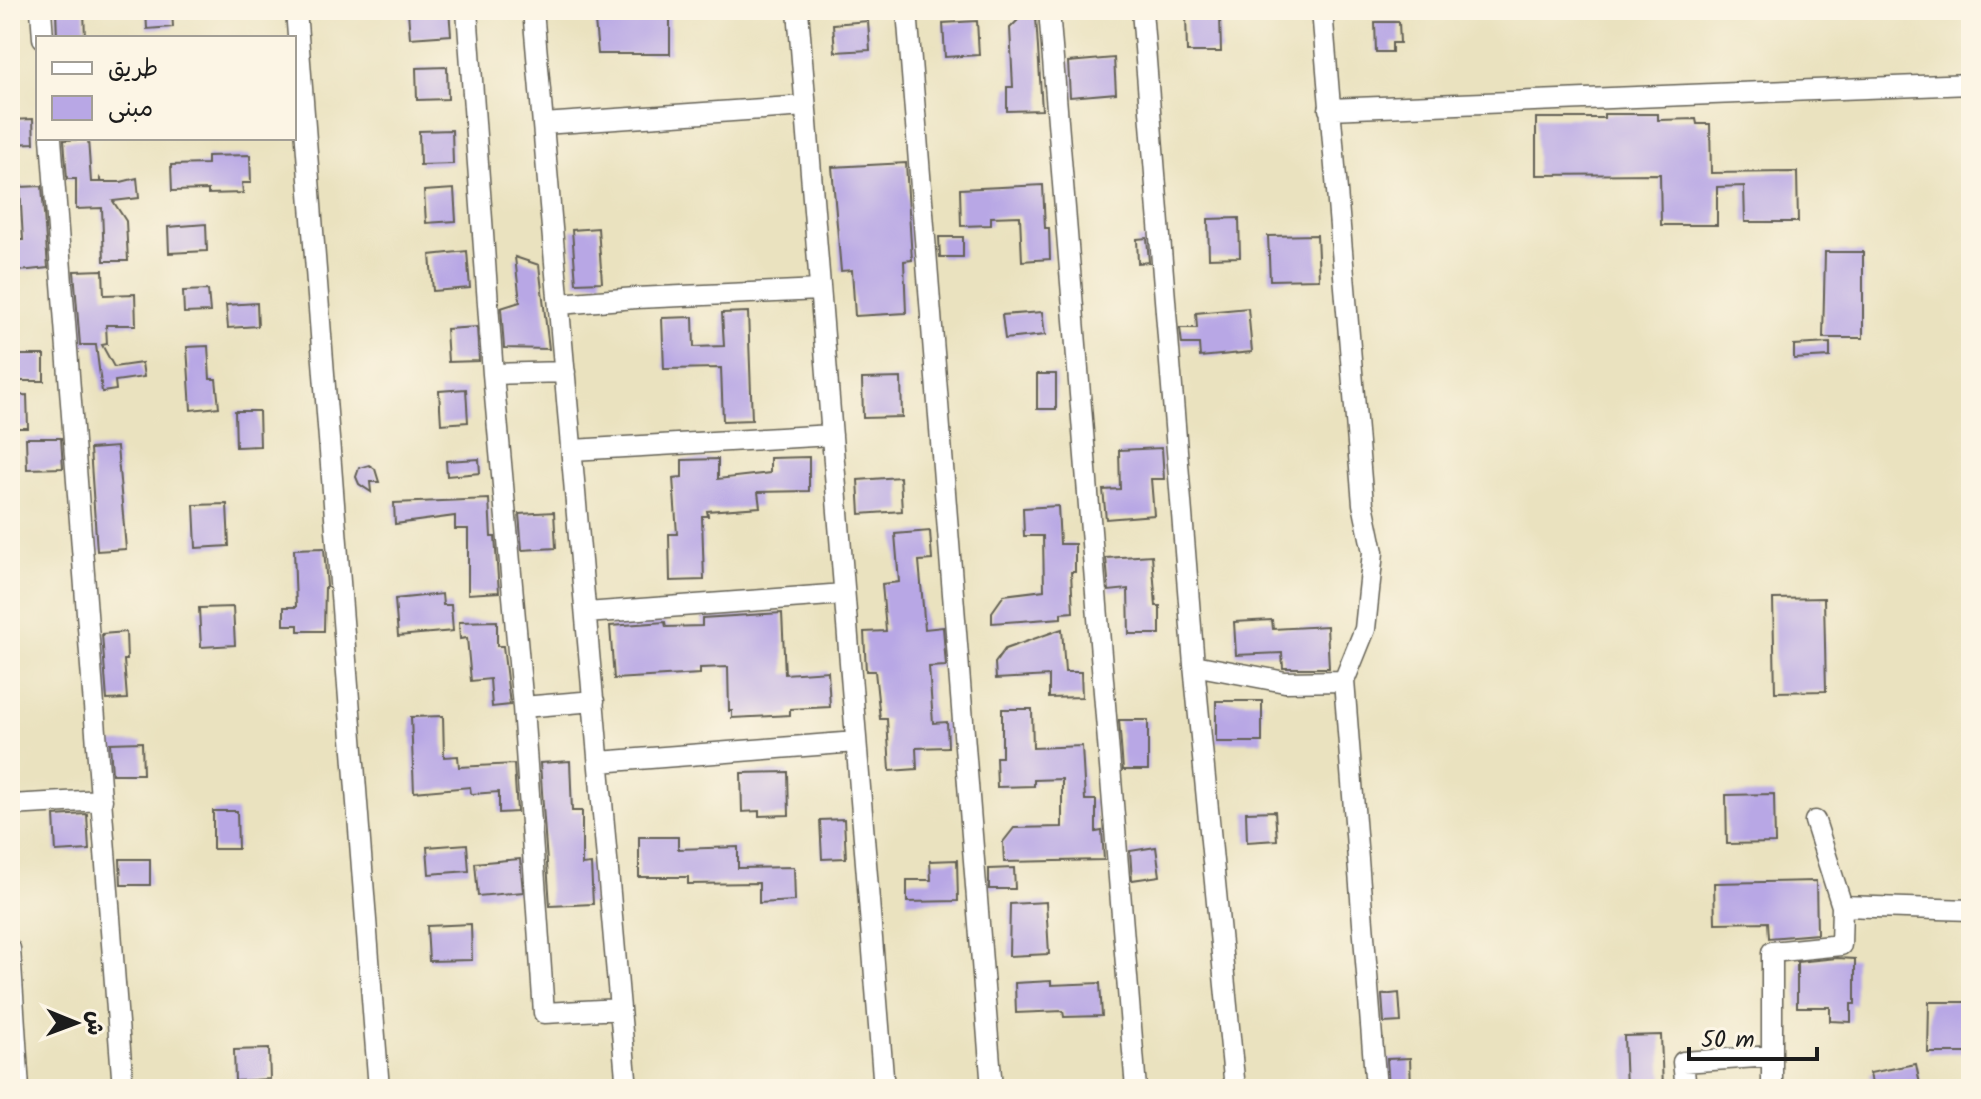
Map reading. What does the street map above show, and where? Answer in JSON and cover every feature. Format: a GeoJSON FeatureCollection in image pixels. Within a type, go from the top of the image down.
{"type":"FeatureCollection","features":[{"type":"Feature","properties":{"kind":"street"},"geometry":{"type":"LineString","coordinates":[[41,10],[43,36]]}},
{"type":"Feature","properties":{"kind":"street"},"geometry":{"type":"LineString","coordinates":[[296,10],[379,1089]]}},
{"type":"Feature","properties":{"kind":"street"},"geometry":{"type":"LineString","coordinates":[[467,10],[493,374],[523,707],[544,1013],[620,1009]]}},
{"type":"Feature","properties":{"kind":"street"},"geometry":{"type":"LineString","coordinates":[[533,10],[627,1089]]}},
{"type":"Feature","properties":{"kind":"street"},"geometry":{"type":"LineString","coordinates":[[798,10],[884,1089]]}},
{"type":"Feature","properties":{"kind":"street"},"geometry":{"type":"LineString","coordinates":[[907,10],[992,1089]]}},
{"type":"Feature","properties":{"kind":"street"},"geometry":{"type":"LineString","coordinates":[[1049,10],[1136,1089]]}},
{"type":"Feature","properties":{"kind":"street"},"geometry":{"type":"LineString","coordinates":[[1142,10],[1194,665],[1235,1089]]}},
{"type":"Feature","properties":{"kind":"street"},"geometry":{"type":"LineString","coordinates":[[1322,10],[1363,504],[1373,552],[1365,629],[1344,681],[1376,1089]]}},
{"type":"Feature","properties":{"kind":"street"},"geometry":{"type":"LineString","coordinates":[[1329,109],[1971,84]]}},
{"type":"Feature","properties":{"kind":"street"},"geometry":{"type":"LineString","coordinates":[[543,124],[806,106]]}},
{"type":"Feature","properties":{"kind":"street"},"geometry":{"type":"LineString","coordinates":[[51,140],[123,1089]]}},
{"type":"Feature","properties":{"kind":"street"},"geometry":{"type":"LineString","coordinates":[[559,304],[820,290]]}},
{"type":"Feature","properties":{"kind":"street"},"geometry":{"type":"LineString","coordinates":[[493,374],[565,372]]}},
{"type":"Feature","properties":{"kind":"street"},"geometry":{"type":"LineString","coordinates":[[572,450],[832,435]]}},
{"type":"Feature","properties":{"kind":"street"},"geometry":{"type":"LineString","coordinates":[[586,613],[844,594]]}},
{"type":"Feature","properties":{"kind":"street"},"geometry":{"type":"LineString","coordinates":[[1194,665],[1285,682],[1344,681]]}},
{"type":"Feature","properties":{"kind":"street"},"geometry":{"type":"LineString","coordinates":[[523,707],[594,701]]}},
{"type":"Feature","properties":{"kind":"street"},"geometry":{"type":"LineString","coordinates":[[599,762],[856,742]]}},
{"type":"Feature","properties":{"kind":"street"},"geometry":{"type":"LineString","coordinates":[[10,805],[102,800]]}},
{"type":"Feature","properties":{"kind":"street"},"geometry":{"type":"LineString","coordinates":[[1772,1089],[1772,952],[1841,945],[1842,906],[1815,821]]}},
{"type":"Feature","properties":{"kind":"street"},"geometry":{"type":"LineString","coordinates":[[1842,906],[1971,910]]}},
{"type":"Feature","properties":{"kind":"street"},"geometry":{"type":"LineString","coordinates":[[10,949],[19,1089]]}},
{"type":"Feature","properties":{"kind":"street"},"geometry":{"type":"LineString","coordinates":[[1686,1089],[1683,1062],[1772,1056]]}},
{"type":"Feature","properties":{"kind":"building"},"geometry":{"type":"Polygon","coordinates":[[[56,10],[84,10],[85,36],[57,36],[56,10]]]}},
{"type":"Feature","properties":{"kind":"building"},"geometry":{"type":"Polygon","coordinates":[[[146,10],[172,10],[173,27],[147,29],[146,10]]]}},
{"type":"Feature","properties":{"kind":"building"},"geometry":{"type":"Polygon","coordinates":[[[449,10],[451,35],[410,38],[408,11],[449,10]]]}},
{"type":"Feature","properties":{"kind":"building"},"geometry":{"type":"Polygon","coordinates":[[[594,10],[670,10],[670,54],[598,54],[594,10]]]}},
{"type":"Feature","properties":{"kind":"building"},"geometry":{"type":"Polygon","coordinates":[[[1186,14],[1220,14],[1221,52],[1187,52],[1186,14]]]}},
{"type":"Feature","properties":{"kind":"building"},"geometry":{"type":"Polygon","coordinates":[[[1021,17],[1036,17],[1042,110],[1007,111],[1007,87],[1013,87],[1010,28],[1021,17]]]}},
{"type":"Feature","properties":{"kind":"building"},"geometry":{"type":"Polygon","coordinates":[[[868,21],[870,50],[835,52],[833,24],[868,21]]]}},
{"type":"Feature","properties":{"kind":"building"},"geometry":{"type":"Polygon","coordinates":[[[977,21],[979,55],[945,57],[943,23],[977,21]]]}},
{"type":"Feature","properties":{"kind":"building"},"geometry":{"type":"Polygon","coordinates":[[[1375,22],[1399,22],[1400,43],[1392,43],[1392,52],[1376,52],[1375,22]]]}},
{"type":"Feature","properties":{"kind":"building"},"geometry":{"type":"Polygon","coordinates":[[[1114,58],[1116,93],[1070,97],[1068,62],[1114,58]]]}},
{"type":"Feature","properties":{"kind":"building"},"geometry":{"type":"Polygon","coordinates":[[[447,67],[448,99],[417,100],[416,68],[447,67]]]}},
{"type":"Feature","properties":{"kind":"building"},"geometry":{"type":"Polygon","coordinates":[[[1604,114],[1658,114],[1658,120],[1696,119],[1697,124],[1710,124],[1711,173],[1797,172],[1798,222],[1745,222],[1744,186],[1717,187],[1717,225],[1661,225],[1660,174],[1536,175],[1536,118],[1604,118],[1604,114]]]}},
{"type":"Feature","properties":{"kind":"building"},"geometry":{"type":"Polygon","coordinates":[[[33,119],[34,143],[10,144],[10,120],[33,119]]]}},
{"type":"Feature","properties":{"kind":"building"},"geometry":{"type":"Polygon","coordinates":[[[452,130],[453,164],[420,165],[419,131],[452,130]]]}},
{"type":"Feature","properties":{"kind":"building"},"geometry":{"type":"Polygon","coordinates":[[[64,140],[88,140],[91,182],[100,182],[100,179],[102,182],[121,182],[137,178],[139,198],[113,201],[126,221],[128,261],[104,261],[102,208],[76,209],[76,179],[67,179],[64,140]]]}},
{"type":"Feature","properties":{"kind":"building"},"geometry":{"type":"Polygon","coordinates":[[[250,155],[251,183],[242,183],[243,193],[172,191],[171,165],[207,164],[207,156],[250,155]]]}},
{"type":"Feature","properties":{"kind":"building"},"geometry":{"type":"Polygon","coordinates":[[[906,163],[912,260],[904,261],[906,313],[855,316],[852,270],[841,271],[832,167],[906,163]]]}},
{"type":"Feature","properties":{"kind":"building"},"geometry":{"type":"Polygon","coordinates":[[[1043,185],[1050,259],[1022,261],[1020,216],[991,217],[991,225],[961,226],[960,189],[1043,185]]]}},
{"type":"Feature","properties":{"kind":"building"},"geometry":{"type":"Polygon","coordinates":[[[42,186],[48,268],[10,272],[10,240],[23,240],[20,187],[42,186]]]}},
{"type":"Feature","properties":{"kind":"building"},"geometry":{"type":"Polygon","coordinates":[[[454,189],[456,221],[426,223],[424,191],[454,189]]]}},
{"type":"Feature","properties":{"kind":"building"},"geometry":{"type":"Polygon","coordinates":[[[1239,218],[1240,257],[1209,258],[1208,219],[1239,218]]]}},
{"type":"Feature","properties":{"kind":"building"},"geometry":{"type":"Polygon","coordinates":[[[206,224],[207,251],[169,253],[168,227],[206,224]]]}},
{"type":"Feature","properties":{"kind":"building"},"geometry":{"type":"Polygon","coordinates":[[[598,228],[602,282],[576,283],[572,230],[598,228]]]}},
{"type":"Feature","properties":{"kind":"building"},"geometry":{"type":"Polygon","coordinates":[[[1317,235],[1319,279],[1270,280],[1268,236],[1317,235]]]}},
{"type":"Feature","properties":{"kind":"building"},"geometry":{"type":"Polygon","coordinates":[[[939,237],[963,237],[963,257],[940,257],[939,237]]]}},
{"type":"Feature","properties":{"kind":"building"},"geometry":{"type":"Polygon","coordinates":[[[1147,238],[1149,262],[1138,263],[1137,239],[1147,238]]]}},
{"type":"Feature","properties":{"kind":"building"},"geometry":{"type":"Polygon","coordinates":[[[467,251],[470,288],[433,291],[430,255],[467,251]]]}},
{"type":"Feature","properties":{"kind":"building"},"geometry":{"type":"Polygon","coordinates":[[[1825,252],[1863,252],[1863,338],[1823,338],[1825,252]]]}},
{"type":"Feature","properties":{"kind":"building"},"geometry":{"type":"Polygon","coordinates":[[[515,257],[539,265],[549,349],[504,348],[501,308],[520,302],[515,257]]]}},
{"type":"Feature","properties":{"kind":"building"},"geometry":{"type":"Polygon","coordinates":[[[103,270],[104,295],[135,294],[136,325],[106,325],[107,344],[102,345],[114,367],[142,363],[144,377],[115,381],[116,390],[102,392],[96,345],[80,345],[74,271],[103,270]]]}},
{"type":"Feature","properties":{"kind":"building"},"geometry":{"type":"Polygon","coordinates":[[[208,290],[210,312],[184,313],[183,291],[208,290]]]}},
{"type":"Feature","properties":{"kind":"building"},"geometry":{"type":"Polygon","coordinates":[[[257,303],[258,326],[228,328],[226,305],[257,303]]]}},
{"type":"Feature","properties":{"kind":"building"},"geometry":{"type":"Polygon","coordinates":[[[1248,308],[1252,352],[1200,357],[1199,344],[1182,344],[1180,328],[1197,328],[1196,313],[1248,308]]]}},
{"type":"Feature","properties":{"kind":"building"},"geometry":{"type":"Polygon","coordinates":[[[748,312],[752,420],[723,421],[721,368],[664,369],[662,318],[693,317],[694,347],[724,346],[722,313],[748,312]]]}},
{"type":"Feature","properties":{"kind":"building"},"geometry":{"type":"Polygon","coordinates":[[[1042,312],[1045,335],[1005,339],[1002,315],[1042,312]]]}},
{"type":"Feature","properties":{"kind":"building"},"geometry":{"type":"Polygon","coordinates":[[[477,327],[479,361],[448,362],[446,329],[477,327]]]}},
{"type":"Feature","properties":{"kind":"building"},"geometry":{"type":"Polygon","coordinates":[[[1830,343],[1830,357],[1794,359],[1794,345],[1830,343]]]}},
{"type":"Feature","properties":{"kind":"building"},"geometry":{"type":"Polygon","coordinates":[[[208,346],[210,379],[216,379],[219,407],[191,410],[187,347],[208,346]]]}},
{"type":"Feature","properties":{"kind":"building"},"geometry":{"type":"Polygon","coordinates":[[[15,355],[44,355],[44,381],[15,381],[15,355]]]}},
{"type":"Feature","properties":{"kind":"building"},"geometry":{"type":"Polygon","coordinates":[[[1037,374],[1056,374],[1056,409],[1037,409],[1037,374]]]}},
{"type":"Feature","properties":{"kind":"building"},"geometry":{"type":"Polygon","coordinates":[[[901,378],[902,417],[863,418],[862,379],[901,378]]]}},
{"type":"Feature","properties":{"kind":"building"},"geometry":{"type":"Polygon","coordinates":[[[466,389],[468,422],[441,424],[439,391],[466,389]]]}},
{"type":"Feature","properties":{"kind":"building"},"geometry":{"type":"Polygon","coordinates":[[[27,395],[28,428],[10,428],[10,396],[27,395]]]}},
{"type":"Feature","properties":{"kind":"building"},"geometry":{"type":"Polygon","coordinates":[[[235,411],[259,411],[260,446],[236,447],[235,411]]]}},
{"type":"Feature","properties":{"kind":"building"},"geometry":{"type":"Polygon","coordinates":[[[26,438],[61,438],[63,468],[27,469],[26,438]]]}},
{"type":"Feature","properties":{"kind":"building"},"geometry":{"type":"Polygon","coordinates":[[[117,447],[126,549],[97,551],[90,449],[117,447]]]}},
{"type":"Feature","properties":{"kind":"building"},"geometry":{"type":"Polygon","coordinates":[[[1162,448],[1164,479],[1151,479],[1154,515],[1106,519],[1103,490],[1120,489],[1119,450],[1162,448]]]}},
{"type":"Feature","properties":{"kind":"building"},"geometry":{"type":"Polygon","coordinates":[[[809,457],[809,491],[758,492],[760,507],[707,511],[708,516],[702,516],[704,580],[670,581],[669,534],[677,534],[673,478],[682,477],[682,460],[718,459],[718,479],[770,473],[770,458],[809,457]]]}},
{"type":"Feature","properties":{"kind":"building"},"geometry":{"type":"Polygon","coordinates":[[[479,459],[480,473],[447,476],[446,461],[479,459]]]}},
{"type":"Feature","properties":{"kind":"building"},"geometry":{"type":"Polygon","coordinates":[[[369,465],[375,469],[379,482],[370,482],[371,492],[359,484],[356,477],[359,468],[369,465]]]}},
{"type":"Feature","properties":{"kind":"building"},"geometry":{"type":"Polygon","coordinates":[[[900,477],[902,511],[860,514],[858,480],[900,477]]]}},
{"type":"Feature","properties":{"kind":"building"},"geometry":{"type":"Polygon","coordinates":[[[489,499],[499,592],[468,594],[468,529],[455,529],[455,516],[395,524],[394,503],[489,499]]]}},
{"type":"Feature","properties":{"kind":"building"},"geometry":{"type":"Polygon","coordinates":[[[227,504],[229,546],[196,548],[194,505],[227,504]]]}},
{"type":"Feature","properties":{"kind":"building"},"geometry":{"type":"Polygon","coordinates":[[[1058,506],[1060,544],[1075,544],[1075,572],[1071,572],[1073,612],[1061,613],[1061,618],[992,623],[992,612],[1004,595],[1044,590],[1043,536],[1024,536],[1023,508],[1058,506]]]}},
{"type":"Feature","properties":{"kind":"building"},"geometry":{"type":"Polygon","coordinates":[[[554,512],[556,548],[522,550],[519,514],[554,512]]]}},
{"type":"Feature","properties":{"kind":"building"},"geometry":{"type":"Polygon","coordinates":[[[930,531],[932,560],[919,561],[925,629],[943,627],[946,666],[929,667],[933,723],[947,722],[948,747],[916,748],[917,769],[890,771],[887,719],[880,719],[875,671],[866,671],[864,632],[886,631],[882,584],[899,582],[895,534],[930,531]]]}},
{"type":"Feature","properties":{"kind":"building"},"geometry":{"type":"Polygon","coordinates":[[[324,548],[327,587],[324,631],[298,631],[298,625],[284,625],[284,607],[296,607],[294,549],[324,548]]]}},
{"type":"Feature","properties":{"kind":"building"},"geometry":{"type":"Polygon","coordinates":[[[1152,555],[1156,606],[1160,606],[1160,634],[1129,634],[1128,589],[1109,591],[1106,558],[1152,555]]]}},
{"type":"Feature","properties":{"kind":"building"},"geometry":{"type":"Polygon","coordinates":[[[442,594],[443,605],[451,605],[453,631],[398,636],[395,599],[442,594]]]}},
{"type":"Feature","properties":{"kind":"building"},"geometry":{"type":"Polygon","coordinates":[[[1824,598],[1826,691],[1775,692],[1773,599],[1824,598]]]}},
{"type":"Feature","properties":{"kind":"building"},"geometry":{"type":"Polygon","coordinates":[[[233,607],[235,645],[201,647],[199,608],[233,607]]]}},
{"type":"Feature","properties":{"kind":"building"},"geometry":{"type":"Polygon","coordinates":[[[782,613],[785,674],[828,671],[830,707],[790,709],[790,715],[732,718],[732,711],[729,711],[728,667],[700,668],[700,674],[614,679],[610,626],[665,622],[666,627],[702,626],[702,618],[782,613]]]}},
{"type":"Feature","properties":{"kind":"building"},"geometry":{"type":"Polygon","coordinates":[[[1272,620],[1273,629],[1327,626],[1329,668],[1283,668],[1282,653],[1236,655],[1234,622],[1272,620]]]}},
{"type":"Feature","properties":{"kind":"building"},"geometry":{"type":"Polygon","coordinates":[[[497,621],[497,646],[503,646],[510,705],[492,707],[490,679],[471,681],[467,638],[460,639],[459,622],[497,621]]]}},
{"type":"Feature","properties":{"kind":"building"},"geometry":{"type":"Polygon","coordinates":[[[1062,629],[1065,672],[1081,672],[1082,697],[1049,698],[1049,676],[996,679],[995,663],[1005,649],[1062,629]]]}},
{"type":"Feature","properties":{"kind":"building"},"geometry":{"type":"Polygon","coordinates":[[[126,632],[127,660],[124,660],[127,699],[107,700],[102,634],[126,632]]]}},
{"type":"Feature","properties":{"kind":"building"},"geometry":{"type":"Polygon","coordinates":[[[1216,701],[1262,701],[1262,742],[1216,742],[1216,701]]]}},
{"type":"Feature","properties":{"kind":"building"},"geometry":{"type":"Polygon","coordinates":[[[1002,709],[1032,709],[1033,748],[1082,746],[1085,800],[1096,800],[1096,832],[1102,831],[1104,860],[1004,862],[1003,842],[1014,828],[1062,827],[1062,779],[1034,780],[1034,786],[997,787],[996,757],[1002,757],[1002,709]]]}},
{"type":"Feature","properties":{"kind":"building"},"geometry":{"type":"Polygon","coordinates":[[[443,716],[444,757],[458,756],[459,767],[514,764],[517,812],[499,813],[499,792],[471,794],[470,787],[414,792],[411,717],[443,716]]]}},
{"type":"Feature","properties":{"kind":"building"},"geometry":{"type":"Polygon","coordinates":[[[1119,720],[1148,720],[1148,770],[1123,770],[1119,720]]]}},
{"type":"Feature","properties":{"kind":"building"},"geometry":{"type":"Polygon","coordinates":[[[142,742],[143,774],[112,774],[110,743],[142,742]]]}},
{"type":"Feature","properties":{"kind":"building"},"geometry":{"type":"Polygon","coordinates":[[[570,761],[572,811],[582,811],[582,865],[591,864],[593,904],[550,906],[540,763],[570,761]]]}},
{"type":"Feature","properties":{"kind":"building"},"geometry":{"type":"Polygon","coordinates":[[[788,772],[789,815],[759,816],[759,811],[742,812],[741,773],[788,772]]]}},
{"type":"Feature","properties":{"kind":"building"},"geometry":{"type":"Polygon","coordinates":[[[1774,794],[1775,843],[1727,844],[1726,795],[1774,794]]]}},
{"type":"Feature","properties":{"kind":"building"},"geometry":{"type":"Polygon","coordinates":[[[213,811],[237,811],[238,849],[213,849],[213,811]]]}},
{"type":"Feature","properties":{"kind":"building"},"geometry":{"type":"Polygon","coordinates":[[[1275,811],[1277,840],[1247,842],[1246,812],[1275,811]]]}},
{"type":"Feature","properties":{"kind":"building"},"geometry":{"type":"Polygon","coordinates":[[[87,814],[89,850],[56,852],[54,816],[87,814]]]}},
{"type":"Feature","properties":{"kind":"building"},"geometry":{"type":"Polygon","coordinates":[[[844,819],[846,858],[822,859],[820,820],[844,819]]]}},
{"type":"Feature","properties":{"kind":"building"},"geometry":{"type":"Polygon","coordinates":[[[639,837],[678,837],[678,849],[738,847],[738,868],[794,867],[795,901],[759,903],[759,883],[688,884],[688,877],[639,877],[639,837]]]}},
{"type":"Feature","properties":{"kind":"building"},"geometry":{"type":"Polygon","coordinates":[[[467,844],[469,871],[429,874],[427,847],[467,844]]]}},
{"type":"Feature","properties":{"kind":"building"},"geometry":{"type":"Polygon","coordinates":[[[1156,847],[1160,876],[1132,880],[1130,851],[1156,847]]]}},
{"type":"Feature","properties":{"kind":"building"},"geometry":{"type":"Polygon","coordinates":[[[120,859],[150,859],[150,885],[121,885],[120,859]]]}},
{"type":"Feature","properties":{"kind":"building"},"geometry":{"type":"Polygon","coordinates":[[[520,859],[523,892],[478,896],[475,863],[520,859]]]}},
{"type":"Feature","properties":{"kind":"building"},"geometry":{"type":"Polygon","coordinates":[[[957,860],[958,901],[907,902],[907,880],[931,880],[930,861],[957,860]]]}},
{"type":"Feature","properties":{"kind":"building"},"geometry":{"type":"Polygon","coordinates":[[[1014,868],[1015,889],[989,889],[989,869],[1014,868]]]}},
{"type":"Feature","properties":{"kind":"building"},"geometry":{"type":"Polygon","coordinates":[[[1816,881],[1817,934],[1769,938],[1768,922],[1715,923],[1714,883],[1816,881]]]}},
{"type":"Feature","properties":{"kind":"building"},"geometry":{"type":"Polygon","coordinates":[[[1046,902],[1049,954],[1009,956],[1010,904],[1046,902]]]}},
{"type":"Feature","properties":{"kind":"building"},"geometry":{"type":"Polygon","coordinates":[[[471,924],[472,960],[429,961],[427,926],[471,924]]]}},
{"type":"Feature","properties":{"kind":"building"},"geometry":{"type":"Polygon","coordinates":[[[1855,959],[1855,1004],[1851,1004],[1851,1022],[1830,1021],[1830,1007],[1797,1007],[1797,962],[1855,959]]]}},
{"type":"Feature","properties":{"kind":"building"},"geometry":{"type":"Polygon","coordinates":[[[1051,981],[1051,985],[1100,983],[1102,1016],[1064,1017],[1063,1011],[1016,1013],[1015,983],[1051,981]]]}},
{"type":"Feature","properties":{"kind":"building"},"geometry":{"type":"Polygon","coordinates":[[[1399,993],[1401,1022],[1384,1023],[1382,995],[1399,993]]]}},
{"type":"Feature","properties":{"kind":"building"},"geometry":{"type":"Polygon","coordinates":[[[1929,1002],[1970,1002],[1969,1053],[1928,1053],[1929,1002]]]}},
{"type":"Feature","properties":{"kind":"building"},"geometry":{"type":"Polygon","coordinates":[[[1661,1035],[1663,1089],[1626,1089],[1624,1036],[1661,1035]]]}},
{"type":"Feature","properties":{"kind":"building"},"geometry":{"type":"Polygon","coordinates":[[[269,1049],[270,1079],[235,1081],[234,1050],[269,1049]]]}},
{"type":"Feature","properties":{"kind":"building"},"geometry":{"type":"Polygon","coordinates":[[[1410,1058],[1411,1089],[1389,1089],[1387,1059],[1410,1058]]]}},
{"type":"Feature","properties":{"kind":"building"},"geometry":{"type":"Polygon","coordinates":[[[1916,1064],[1921,1089],[1873,1089],[1870,1073],[1916,1064]]]}}]}
